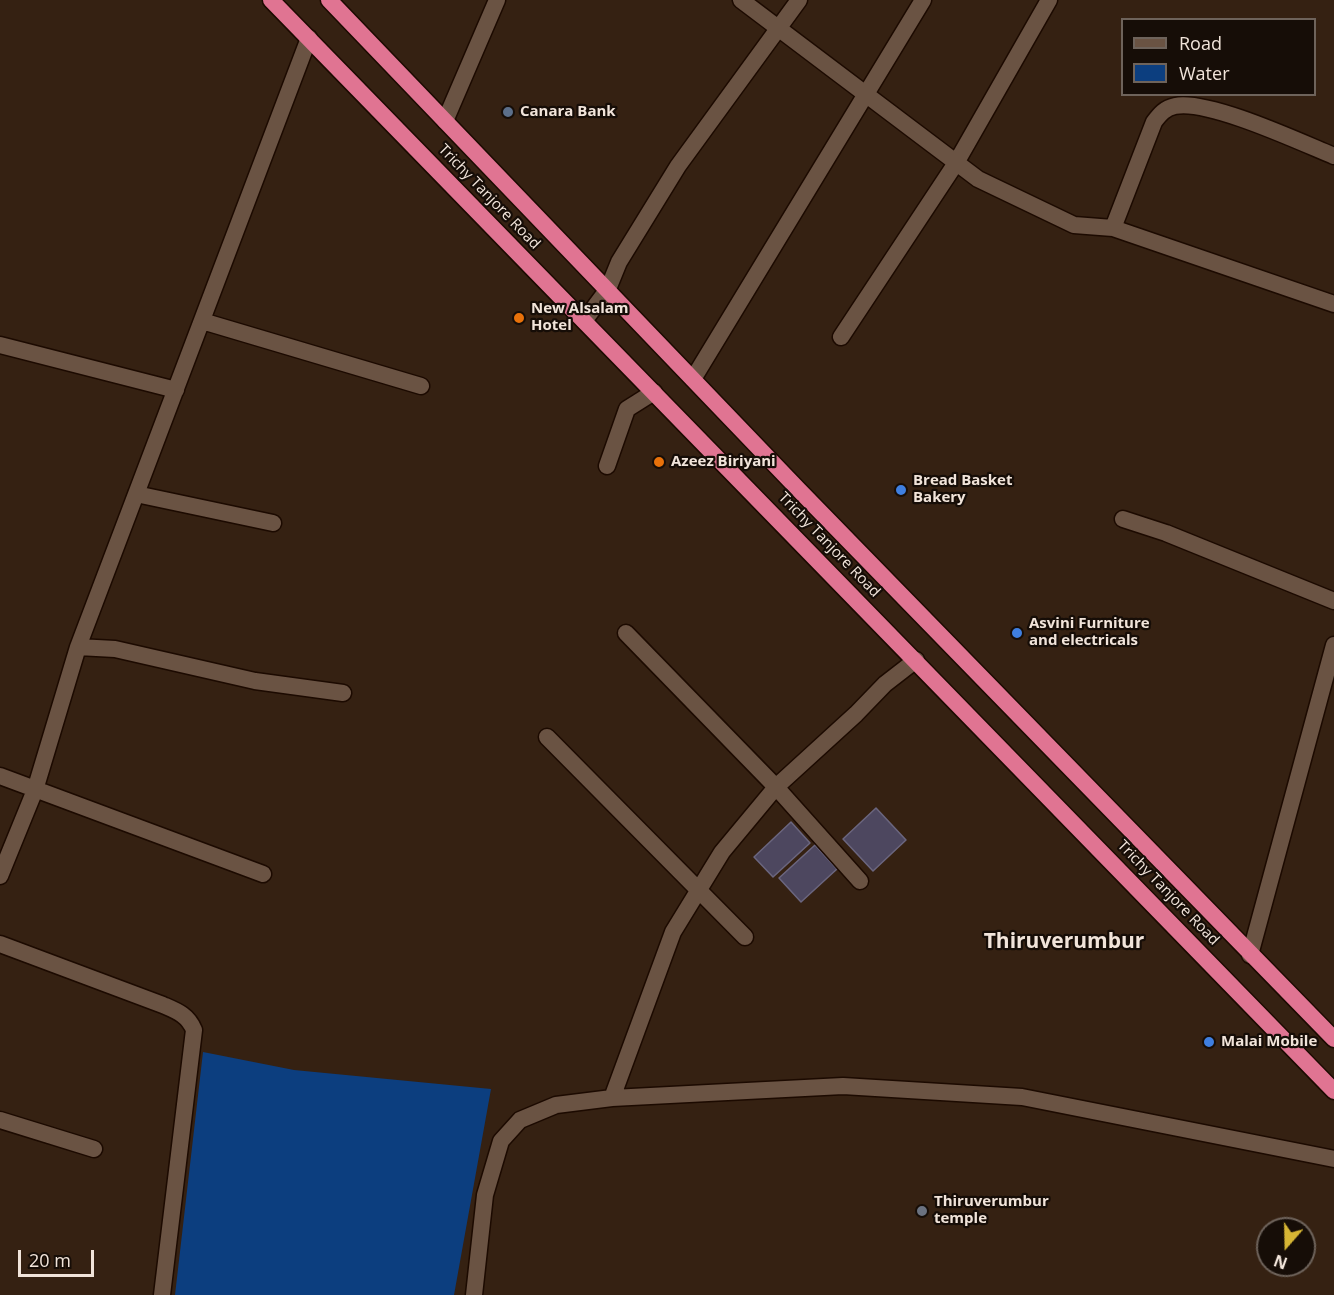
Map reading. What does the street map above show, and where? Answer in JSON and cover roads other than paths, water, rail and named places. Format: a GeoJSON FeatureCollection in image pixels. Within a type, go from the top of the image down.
{"type":"FeatureCollection","features":[{"type":"Feature","properties":{"kind":"highway","name":"Trichy Tanjore Road"},"geometry":{"type":"LineString","coordinates":[[271,0],[1334,1091]]}},
{"type":"Feature","properties":{"kind":"highway","name":"Trichy Tanjore Road"},"geometry":{"type":"LineString","coordinates":[[329,0],[1250,955],[1334,1039]]}},
{"type":"Feature","properties":{"kind":"street"},"geometry":{"type":"LineString","coordinates":[[445,120],[497,0]]}},
{"type":"Feature","properties":{"kind":"street"},"geometry":{"type":"LineString","coordinates":[[741,0],[978,179],[1074,225],[1113,228],[1334,304]]}},
{"type":"Feature","properties":{"kind":"street"},"geometry":{"type":"LineString","coordinates":[[584,321],[608,289],[619,261],[678,166],[799,0]]}},
{"type":"Feature","properties":{"kind":"street"},"geometry":{"type":"LineString","coordinates":[[693,379],[922,0]]}},
{"type":"Feature","properties":{"kind":"street"},"geometry":{"type":"LineString","coordinates":[[841,337],[956,164],[1049,0]]}},
{"type":"Feature","properties":{"kind":"street"},"geometry":{"type":"LineString","coordinates":[[0,876],[35,789],[78,647],[309,38]]}},
{"type":"Feature","properties":{"kind":"street"},"geometry":{"type":"LineString","coordinates":[[1113,228],[1154,122],[1163,110],[1176,105],[1230,115],[1334,156]]}},
{"type":"Feature","properties":{"kind":"street"},"geometry":{"type":"LineString","coordinates":[[202,321],[421,386]]}},
{"type":"Feature","properties":{"kind":"street"},"geometry":{"type":"LineString","coordinates":[[0,345],[176,390]]}},
{"type":"Feature","properties":{"kind":"street"},"geometry":{"type":"LineString","coordinates":[[606,466],[627,409],[654,392]]}},
{"type":"Feature","properties":{"kind":"street"},"geometry":{"type":"LineString","coordinates":[[136,494],[273,523]]}},
{"type":"Feature","properties":{"kind":"street"},"geometry":{"type":"LineString","coordinates":[[1123,519],[1166,533],[1334,601]]}},
{"type":"Feature","properties":{"kind":"street"},"geometry":{"type":"LineString","coordinates":[[626,633],[776,787],[860,881]]}},
{"type":"Feature","properties":{"kind":"street"},"geometry":{"type":"LineString","coordinates":[[1250,955],[1334,645]]}},
{"type":"Feature","properties":{"kind":"street"},"geometry":{"type":"LineString","coordinates":[[78,647],[115,649],[255,681],[343,693]]}},
{"type":"Feature","properties":{"kind":"street"},"geometry":{"type":"LineString","coordinates":[[612,1098],[673,932],[722,852],[776,787],[856,714],[885,684],[916,660]]}},
{"type":"Feature","properties":{"kind":"street"},"geometry":{"type":"LineString","coordinates":[[548,737],[745,937]]}},
{"type":"Feature","properties":{"kind":"street"},"geometry":{"type":"LineString","coordinates":[[0,776],[263,874]]}},
{"type":"Feature","properties":{"kind":"street"},"geometry":{"type":"LineString","coordinates":[[0,944],[163,1005],[183,1014],[191,1022],[194,1030],[162,1295]]}},
{"type":"Feature","properties":{"kind":"street"},"geometry":{"type":"LineString","coordinates":[[474,1295],[485,1195],[501,1142],[520,1120],[556,1106],[612,1098],[843,1086],[1022,1097],[1334,1159]]}},
{"type":"Feature","properties":{"kind":"street"},"geometry":{"type":"LineString","coordinates":[[0,1120],[94,1149]]}},
{"type":"Feature","properties":{"kind":"water"},"geometry":{"type":"Polygon","coordinates":[[[203,1052],[294,1070],[491,1089],[454,1295],[175,1295],[203,1052]]]}},
{"type":"Feature","properties":{"kind":"place","name":"Canara Bank"},"geometry":{"type":"Point","coordinates":[508,112]}},
{"type":"Feature","properties":{"kind":"place","name":"New Alsalam Hotel"},"geometry":{"type":"Point","coordinates":[519,318]}},
{"type":"Feature","properties":{"kind":"place","name":"Azeez Biriyani"},"geometry":{"type":"Point","coordinates":[659,462]}},
{"type":"Feature","properties":{"kind":"place","name":"Bread Basket Bakery"},"geometry":{"type":"Point","coordinates":[901,490]}},
{"type":"Feature","properties":{"kind":"place","name":"Asvini Furniture and electricals"},"geometry":{"type":"Point","coordinates":[1017,633]}},
{"type":"Feature","properties":{"kind":"place","name":"Malai Mobile"},"geometry":{"type":"Point","coordinates":[1209,1042]}},
{"type":"Feature","properties":{"kind":"place","name":"Thiruverumbur temple"},"geometry":{"type":"Point","coordinates":[922,1211]}},
{"type":"Feature","properties":{"kind":"district","name":"Thiruverumbur"},"geometry":{"type":"Point","coordinates":[1064,942]}}]}
